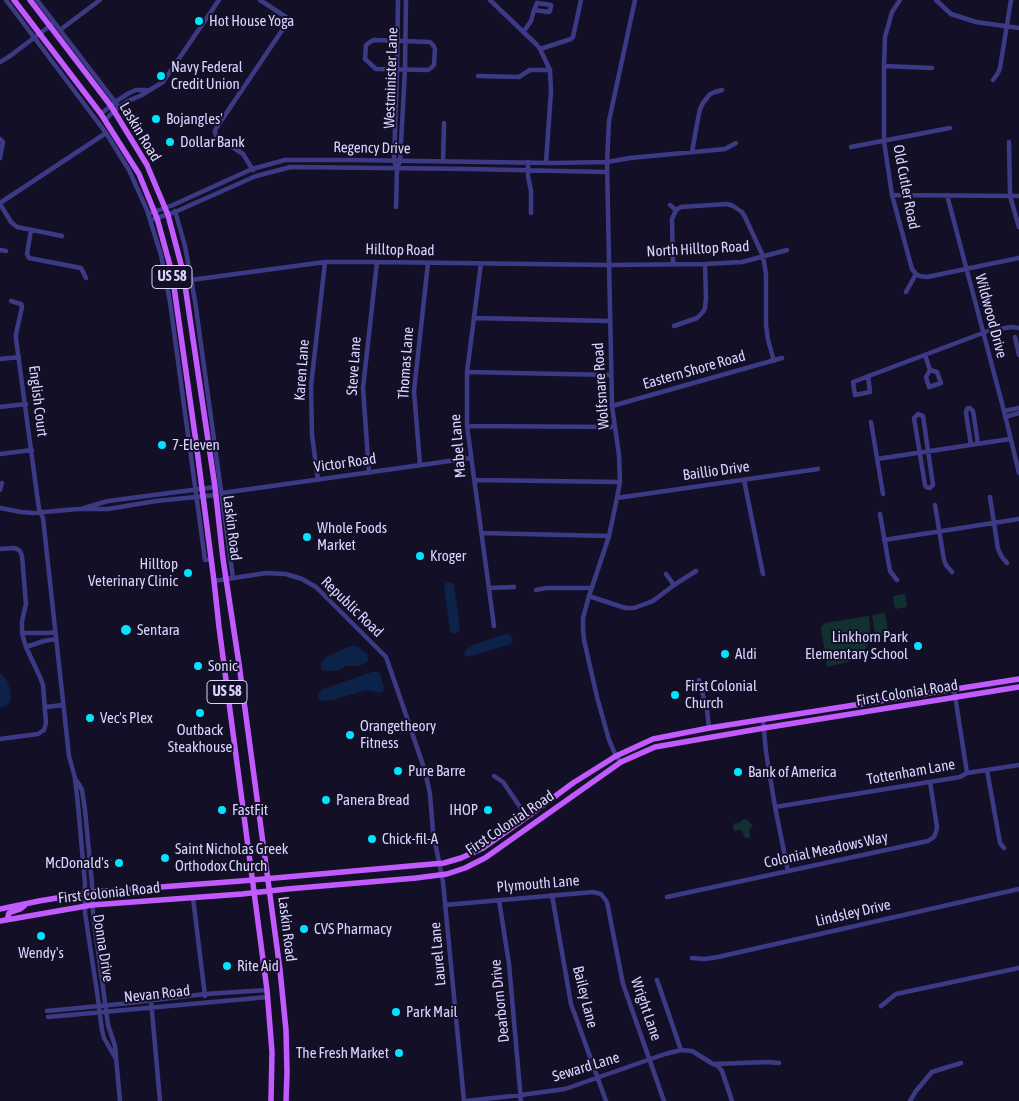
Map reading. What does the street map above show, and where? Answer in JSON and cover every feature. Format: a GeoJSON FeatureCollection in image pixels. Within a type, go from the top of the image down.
{"type":"FeatureCollection","features":[{"type":"Feature","properties":{"kind":"main road","name":"Laskin Road"},"geometry":{"type":"LineString","coordinates":[[14,0],[37,35],[103,117],[139,174],[172,273],[189,391],[199,497],[212,559],[217,613],[268,997],[272,1052],[271,1101]]}},
{"type":"Feature","properties":{"kind":"main road","name":"Laskin Road"},"geometry":{"type":"LineString","coordinates":[[30,0],[52,25],[115,107],[147,165],[167,211],[183,272],[208,420],[215,487],[219,494],[226,579],[270,891],[285,1014],[287,1048],[286,1101]]}},
{"type":"Feature","properties":{"kind":"main road","name":"First Colonial Road"},"geometry":{"type":"LineString","coordinates":[[1,911],[28,903],[93,892],[440,864],[457,860],[477,851],[528,818],[573,783],[616,756],[654,739],[709,728],[1019,679]]}},
{"type":"Feature","properties":{"kind":"main road","name":"First Colonial Road"},"geometry":{"type":"LineString","coordinates":[[0,921],[92,905],[193,898],[442,875],[465,868],[485,858],[620,762],[655,747],[1019,687]]}},
{"type":"Feature","properties":{"kind":"main road"},"geometry":{"type":"LineString","coordinates":[[7,920],[9,913],[20,909],[28,903]]}},
{"type":"Feature","properties":{"kind":"street","name":"Laskin Road"},"geometry":{"type":"LineString","coordinates":[[6,0],[37,35],[106,133],[129,170],[153,216]]}},
{"type":"Feature","properties":{"kind":"street","name":"Laskin Road"},"geometry":{"type":"LineString","coordinates":[[38,0],[52,25],[60,30],[115,107]]}},
{"type":"Feature","properties":{"kind":"street"},"geometry":{"type":"LineString","coordinates":[[60,30],[100,0]]}},
{"type":"Feature","properties":{"kind":"street"},"geometry":{"type":"LineString","coordinates":[[103,117],[136,90],[148,90],[165,80],[219,0]]}},
{"type":"Feature","properties":{"kind":"street"},"geometry":{"type":"LineString","coordinates":[[256,176],[243,154],[217,137],[215,130],[287,23],[286,17],[260,0]]}},
{"type":"Feature","properties":{"kind":"street","name":"Westminister Lane"},"geometry":{"type":"LineString","coordinates":[[397,168],[400,161],[401,69],[398,0]]}},
{"type":"Feature","properties":{"kind":"street","name":"Westminister Lane"},"geometry":{"type":"LineString","coordinates":[[397,168],[394,160],[401,69],[401,41],[406,0]]}},
{"type":"Feature","properties":{"kind":"street"},"geometry":{"type":"LineString","coordinates":[[490,0],[540,49],[550,70],[549,163],[552,171]]}},
{"type":"Feature","properties":{"kind":"street"},"geometry":{"type":"LineString","coordinates":[[540,49],[573,37],[581,0]]}},
{"type":"Feature","properties":{"kind":"street","name":"Wolfsnare Road"},"geometry":{"type":"LineString","coordinates":[[620,762],[609,740],[597,697],[584,640],[583,618],[609,536],[620,482],[619,455],[612,406],[607,162],[609,121],[636,0]]}},
{"type":"Feature","properties":{"kind":"street","name":"Old Cutler Road"},"geometry":{"type":"LineString","coordinates":[[900,0],[892,12],[885,37],[884,141],[892,195],[912,269],[916,274]]}},
{"type":"Feature","properties":{"kind":"street"},"geometry":{"type":"LineString","coordinates":[[936,0],[951,14],[976,22],[1019,28]]}},
{"type":"Feature","properties":{"kind":"street"},"geometry":{"type":"LineString","coordinates":[[993,80],[1000,68],[1011,0]]}},
{"type":"Feature","properties":{"kind":"street"},"geometry":{"type":"LineString","coordinates":[[524,32],[531,21],[534,10]]}},
{"type":"Feature","properties":{"kind":"street"},"geometry":{"type":"LineString","coordinates":[[0,62],[52,25]]}},
{"type":"Feature","properties":{"kind":"street"},"geometry":{"type":"LineString","coordinates":[[374,40],[401,41],[430,42],[435,46],[435,63],[430,69],[376,69],[365,60],[366,47],[370,42],[374,40]]}},
{"type":"Feature","properties":{"kind":"street"},"geometry":{"type":"LineString","coordinates":[[884,66],[932,68]]}},
{"type":"Feature","properties":{"kind":"street"},"geometry":{"type":"LineString","coordinates":[[478,76],[518,77],[530,70],[550,70]]}},
{"type":"Feature","properties":{"kind":"street"},"geometry":{"type":"LineString","coordinates":[[692,152],[700,109],[710,94],[722,90]]}},
{"type":"Feature","properties":{"kind":"street"},"geometry":{"type":"LineString","coordinates":[[443,161],[444,123]]}},
{"type":"Feature","properties":{"kind":"street"},"geometry":{"type":"LineString","coordinates":[[850,147],[950,128]]}},
{"type":"Feature","properties":{"kind":"street"},"geometry":{"type":"LineString","coordinates":[[62,236],[14,225],[0,203],[106,133]]}},
{"type":"Feature","properties":{"kind":"street"},"geometry":{"type":"LineString","coordinates":[[0,138],[3,142],[0,158]]}},
{"type":"Feature","properties":{"kind":"street"},"geometry":{"type":"LineString","coordinates":[[1009,142],[1010,196],[1019,227]]}},
{"type":"Feature","properties":{"kind":"street","name":"Regency Drive"},"geometry":{"type":"LineString","coordinates":[[153,216],[252,169],[285,160],[607,162],[725,149],[736,143]]}},
{"type":"Feature","properties":{"kind":"street"},"geometry":{"type":"LineString","coordinates":[[469,162],[469,169]]}},
{"type":"Feature","properties":{"kind":"street"},"geometry":{"type":"LineString","coordinates":[[528,162],[531,213]]}},
{"type":"Feature","properties":{"kind":"street","name":"Regency Drive"},"geometry":{"type":"LineString","coordinates":[[167,211],[175,212],[256,176],[291,167],[607,172]]}},
{"type":"Feature","properties":{"kind":"street"},"geometry":{"type":"LineString","coordinates":[[396,207],[397,168]]}},
{"type":"Feature","properties":{"kind":"street"},"geometry":{"type":"LineString","coordinates":[[892,195],[1019,196]]}},
{"type":"Feature","properties":{"kind":"street","name":"Wildwood Drive"},"geometry":{"type":"LineString","coordinates":[[947,195],[1019,473]]}},
{"type":"Feature","properties":{"kind":"street"},"geometry":{"type":"LineString","coordinates":[[673,264],[672,219],[676,210],[681,207],[727,204],[742,212],[763,256],[766,274],[766,325],[774,361]]}},
{"type":"Feature","properties":{"kind":"street","name":"Laskin Road"},"geometry":{"type":"LineString","coordinates":[[173,205],[183,238],[191,280],[208,420],[233,578]]}},
{"type":"Feature","properties":{"kind":"street"},"geometry":{"type":"LineString","coordinates":[[670,205],[676,210]]}},
{"type":"Feature","properties":{"kind":"street"},"geometry":{"type":"LineString","coordinates":[[31,230],[27,254],[29,258],[81,268],[86,278]]}},
{"type":"Feature","properties":{"kind":"street"},"geometry":{"type":"LineString","coordinates":[[0,250],[6,251]]}},
{"type":"Feature","properties":{"kind":"street","name":"North Hilltop Road"},"geometry":{"type":"LineString","coordinates":[[609,265],[742,262],[787,250]]}},
{"type":"Feature","properties":{"kind":"street"},"geometry":{"type":"LineString","coordinates":[[906,292],[916,274],[927,277],[1019,258]]}},
{"type":"Feature","properties":{"kind":"street","name":"Hilltop Road"},"geometry":{"type":"LineString","coordinates":[[191,280],[325,262],[609,265]]}},
{"type":"Feature","properties":{"kind":"street","name":"Karen Lane"},"geometry":{"type":"LineString","coordinates":[[318,480],[312,435],[311,386],[325,262]]}},
{"type":"Feature","properties":{"kind":"street","name":"Steve Lane"},"geometry":{"type":"LineString","coordinates":[[368,473],[363,388],[377,262]]}},
{"type":"Feature","properties":{"kind":"street","name":"Thomas Lane"},"geometry":{"type":"LineString","coordinates":[[420,465],[414,391],[428,263]]}},
{"type":"Feature","properties":{"kind":"street","name":"Mabel Lane"},"geometry":{"type":"LineString","coordinates":[[481,263],[467,372],[467,426],[494,626]]}},
{"type":"Feature","properties":{"kind":"street"},"geometry":{"type":"LineString","coordinates":[[674,326],[697,318],[705,308],[705,264]]}},
{"type":"Feature","properties":{"kind":"street","name":"English Court"},"geometry":{"type":"LineString","coordinates":[[11,301],[21,304],[22,307],[16,334],[40,513]]}},
{"type":"Feature","properties":{"kind":"street"},"geometry":{"type":"LineString","coordinates":[[474,318],[610,321]]}},
{"type":"Feature","properties":{"kind":"street"},"geometry":{"type":"LineString","coordinates":[[868,376],[870,392],[855,395],[853,382],[868,376],[925,356],[982,333],[995,329],[1019,328]]}},
{"type":"Feature","properties":{"kind":"street"},"geometry":{"type":"LineString","coordinates":[[1015,337],[1019,355]]}},
{"type":"Feature","properties":{"kind":"street"},"geometry":{"type":"LineString","coordinates":[[925,356],[930,370]]}},
{"type":"Feature","properties":{"kind":"street"},"geometry":{"type":"LineString","coordinates":[[0,359],[19,357]]}},
{"type":"Feature","properties":{"kind":"street","name":"Eastern Shore Road"},"geometry":{"type":"LineString","coordinates":[[612,406],[782,358]]}},
{"type":"Feature","properties":{"kind":"street"},"geometry":{"type":"LineString","coordinates":[[467,372],[611,375]]}},
{"type":"Feature","properties":{"kind":"street"},"geometry":{"type":"LineString","coordinates":[[0,407],[26,404]]}},
{"type":"Feature","properties":{"kind":"street"},"geometry":{"type":"LineString","coordinates":[[971,445],[966,413],[968,408],[973,411],[978,444]]}},
{"type":"Feature","properties":{"kind":"street"},"geometry":{"type":"LineString","coordinates":[[1005,414],[1019,408]]}},
{"type":"Feature","properties":{"kind":"street"},"geometry":{"type":"LineString","coordinates":[[1005,414],[1019,413]]}},
{"type":"Feature","properties":{"kind":"street"},"geometry":{"type":"LineString","coordinates":[[918,414],[923,416],[928,452],[933,485],[930,488],[925,485],[914,418],[918,414]]}},
{"type":"Feature","properties":{"kind":"street"},"geometry":{"type":"LineString","coordinates":[[871,422],[883,494]]}},
{"type":"Feature","properties":{"kind":"street"},"geometry":{"type":"LineString","coordinates":[[467,426],[616,427]]}},
{"type":"Feature","properties":{"kind":"street"},"geometry":{"type":"LineString","coordinates":[[877,459],[1010,439]]}},
{"type":"Feature","properties":{"kind":"street"},"geometry":{"type":"LineString","coordinates":[[0,454],[32,450]]}},
{"type":"Feature","properties":{"kind":"street","name":"Victor Road"},"geometry":{"type":"LineString","coordinates":[[78,509],[108,509],[471,458]]}},
{"type":"Feature","properties":{"kind":"street","name":"Baillio Drive"},"geometry":{"type":"LineString","coordinates":[[618,498],[818,469]]}},
{"type":"Feature","properties":{"kind":"street"},"geometry":{"type":"LineString","coordinates":[[474,480],[620,482]]}},
{"type":"Feature","properties":{"kind":"street"},"geometry":{"type":"LineString","coordinates":[[744,480],[763,574]]}},
{"type":"Feature","properties":{"kind":"street"},"geometry":{"type":"LineString","coordinates":[[0,490],[2,483]]}},
{"type":"Feature","properties":{"kind":"street"},"geometry":{"type":"LineString","coordinates":[[0,508],[40,513],[78,509],[108,501],[215,487]]}},
{"type":"Feature","properties":{"kind":"street"},"geometry":{"type":"LineString","coordinates":[[990,497],[998,548],[1007,563]]}},
{"type":"Feature","properties":{"kind":"street"},"geometry":{"type":"LineString","coordinates":[[935,506],[944,560],[952,572]]}},
{"type":"Feature","properties":{"kind":"street","name":"Donna Drive"},"geometry":{"type":"LineString","coordinates":[[40,513],[43,518],[69,756],[75,778],[79,810],[86,921],[104,1038],[116,1059]]}},
{"type":"Feature","properties":{"kind":"street"},"geometry":{"type":"LineString","coordinates":[[880,514],[890,571],[897,580]]}},
{"type":"Feature","properties":{"kind":"street"},"geometry":{"type":"LineString","coordinates":[[884,540],[1019,519]]}},
{"type":"Feature","properties":{"kind":"street"},"geometry":{"type":"LineString","coordinates":[[481,533],[609,536]]}},
{"type":"Feature","properties":{"kind":"street"},"geometry":{"type":"LineString","coordinates":[[0,549],[14,548],[20,551],[22,556],[26,604],[22,621],[22,633],[26,647],[43,685],[46,707],[44,730],[38,734],[0,739]]}},
{"type":"Feature","properties":{"kind":"street"},"geometry":{"type":"LineString","coordinates":[[589,596],[626,608],[634,608],[652,601],[696,571]]}},
{"type":"Feature","properties":{"kind":"street","name":"Republic Road"},"geometry":{"type":"LineString","coordinates":[[214,580],[266,573],[286,574],[302,579],[316,587],[386,657],[426,778],[431,803]]}},
{"type":"Feature","properties":{"kind":"street"},"geometry":{"type":"LineString","coordinates":[[666,574],[674,585]]}},
{"type":"Feature","properties":{"kind":"street"},"geometry":{"type":"LineString","coordinates":[[489,588],[514,587]]}},
{"type":"Feature","properties":{"kind":"street"},"geometry":{"type":"LineString","coordinates":[[536,590],[546,588],[592,588]]}},
{"type":"Feature","properties":{"kind":"street"},"geometry":{"type":"LineString","coordinates":[[22,633],[55,632]]}},
{"type":"Feature","properties":{"kind":"street"},"geometry":{"type":"LineString","coordinates":[[26,647],[56,639]]}},
{"type":"Feature","properties":{"kind":"street"},"geometry":{"type":"LineString","coordinates":[[699,680],[707,710],[709,728]]}},
{"type":"Feature","properties":{"kind":"street","name":"Tottenham Lane"},"geometry":{"type":"LineString","coordinates":[[775,807],[960,777],[966,773],[954,689]]}},
{"type":"Feature","properties":{"kind":"street"},"geometry":{"type":"LineString","coordinates":[[46,707],[63,706]]}},
{"type":"Feature","properties":{"kind":"street"},"geometry":{"type":"LineString","coordinates":[[763,720],[775,807],[788,870]]}},
{"type":"Feature","properties":{"kind":"street"},"geometry":{"type":"LineString","coordinates":[[966,773],[1019,766]]}},
{"type":"Feature","properties":{"kind":"street"},"geometry":{"type":"LineString","coordinates":[[987,770],[1000,843],[1004,848]]}},
{"type":"Feature","properties":{"kind":"street"},"geometry":{"type":"LineString","coordinates":[[494,776],[502,782],[528,818]]}},
{"type":"Feature","properties":{"kind":"street","name":"Donna Drive"},"geometry":{"type":"LineString","coordinates":[[75,778],[82,790],[84,804],[93,892],[92,905],[105,1006],[115,1046],[120,1101]]}},
{"type":"Feature","properties":{"kind":"street","name":"Colonial Meadows Way"},"geometry":{"type":"LineString","coordinates":[[667,897],[928,841],[934,837],[937,827],[930,782]]}},
{"type":"Feature","properties":{"kind":"street","name":"Laurel Lane"},"geometry":{"type":"LineString","coordinates":[[431,803],[433,832],[442,875],[465,1101]]}},
{"type":"Feature","properties":{"kind":"street","name":"Lindsley Drive"},"geometry":{"type":"LineString","coordinates":[[692,958],[718,957],[1019,889]]}},
{"type":"Feature","properties":{"kind":"street","name":"Plymouth Lane"},"geometry":{"type":"LineString","coordinates":[[445,905],[593,892],[601,894],[607,902],[611,922]]}},
{"type":"Feature","properties":{"kind":"street","name":"Bailey Lane"},"geometry":{"type":"LineString","coordinates":[[552,896],[572,1004],[606,1101]]}},
{"type":"Feature","properties":{"kind":"street"},"geometry":{"type":"LineString","coordinates":[[193,898],[206,1002]]}},
{"type":"Feature","properties":{"kind":"street","name":"Dearborn Drive"},"geometry":{"type":"LineString","coordinates":[[499,900],[509,964],[521,1098]]}},
{"type":"Feature","properties":{"kind":"street","name":"Wright Lane"},"geometry":{"type":"LineString","coordinates":[[611,922],[623,984],[664,1101]]}},
{"type":"Feature","properties":{"kind":"street"},"geometry":{"type":"LineString","coordinates":[[881,1006],[896,994],[1019,968]]}},
{"type":"Feature","properties":{"kind":"street"},"geometry":{"type":"LineString","coordinates":[[657,980],[681,1050],[692,1051],[718,1066],[722,1071],[732,1101]]}},
{"type":"Feature","properties":{"kind":"street","name":"Nevan Road"},"geometry":{"type":"LineString","coordinates":[[267,990],[205,994],[48,1014],[100,1013],[268,997]]}},
{"type":"Feature","properties":{"kind":"street"},"geometry":{"type":"LineString","coordinates":[[151,1000],[160,1101]]}},
{"type":"Feature","properties":{"kind":"street","name":"Seward Lane"},"geometry":{"type":"LineString","coordinates":[[465,1101],[521,1098],[565,1089],[681,1050]]}},
{"type":"Feature","properties":{"kind":"street"},"geometry":{"type":"LineString","coordinates":[[713,1064],[779,1063]]}},
{"type":"Feature","properties":{"kind":"street"},"geometry":{"type":"LineString","coordinates":[[910,1101],[916,1090],[932,1072],[961,1063]]}},
{"type":"Feature","properties":{"kind":"green space"},"geometry":{"type":"Polygon","coordinates":[[[905,594],[907,607],[895,609],[893,596],[905,594]]]}},
{"type":"Feature","properties":{"kind":"green space"},"geometry":{"type":"Polygon","coordinates":[[[885,613],[889,637],[876,639],[872,615],[885,613]]]}},
{"type":"Feature","properties":{"kind":"green space"},"geometry":{"type":"Polygon","coordinates":[[[869,616],[870,632],[868,645],[861,655],[851,661],[827,667],[821,628],[824,623],[869,616]]]}},
{"type":"Feature","properties":{"kind":"green space"},"geometry":{"type":"Polygon","coordinates":[[[746,819],[753,825],[749,830],[749,838],[745,838],[742,830],[734,831],[733,825],[746,819]]]}},
{"type":"Feature","properties":{"kind":"water"},"geometry":{"type":"Polygon","coordinates":[[[447,582],[454,585],[460,629],[454,634],[450,631],[444,586],[447,582]]]}},
{"type":"Feature","properties":{"kind":"water"},"geometry":{"type":"Polygon","coordinates":[[[509,634],[513,638],[512,643],[508,645],[467,657],[464,654],[473,645],[509,634]]]}},
{"type":"Feature","properties":{"kind":"water"},"geometry":{"type":"Polygon","coordinates":[[[354,646],[367,654],[368,661],[358,666],[346,666],[339,670],[322,670],[321,663],[328,656],[354,646]]]}},
{"type":"Feature","properties":{"kind":"water"},"geometry":{"type":"Polygon","coordinates":[[[372,672],[380,674],[384,687],[381,693],[366,690],[333,700],[323,701],[318,697],[323,689],[372,672]]]}},
{"type":"Feature","properties":{"kind":"water"},"geometry":{"type":"Polygon","coordinates":[[[0,673],[7,681],[11,693],[10,702],[0,708],[0,673]]]}},
{"type":"Feature","properties":{"kind":"place","name":"Hot House Yoga"},"geometry":{"type":"Point","coordinates":[199,21]}},
{"type":"Feature","properties":{"kind":"place","name":"Navy Federal Credit Union"},"geometry":{"type":"Point","coordinates":[161,76]}},
{"type":"Feature","properties":{"kind":"place","name":"Bojangles'"},"geometry":{"type":"Point","coordinates":[156,119]}},
{"type":"Feature","properties":{"kind":"place","name":"Dollar Bank"},"geometry":{"type":"Point","coordinates":[170,142]}},
{"type":"Feature","properties":{"kind":"place","name":"7-Eleven"},"geometry":{"type":"Point","coordinates":[162,445]}},
{"type":"Feature","properties":{"kind":"place","name":"Whole Foods Market"},"geometry":{"type":"Point","coordinates":[307,537]}},
{"type":"Feature","properties":{"kind":"place","name":"Kroger"},"geometry":{"type":"Point","coordinates":[420,556]}},
{"type":"Feature","properties":{"kind":"place","name":"Hilltop Veterinary Clinic"},"geometry":{"type":"Point","coordinates":[188,573]}},
{"type":"Feature","properties":{"kind":"place","name":"Sentara"},"geometry":{"type":"Point","coordinates":[126,630]}},
{"type":"Feature","properties":{"kind":"place","name":"Linkhorn Park Elementary School"},"geometry":{"type":"Point","coordinates":[918,646]}},
{"type":"Feature","properties":{"kind":"place","name":"Aldi"},"geometry":{"type":"Point","coordinates":[725,654]}},
{"type":"Feature","properties":{"kind":"place","name":"Sonic"},"geometry":{"type":"Point","coordinates":[198,666]}},
{"type":"Feature","properties":{"kind":"place","name":"First Colonial Church"},"geometry":{"type":"Point","coordinates":[675,695]}},
{"type":"Feature","properties":{"kind":"place","name":"Outback Steakhouse"},"geometry":{"type":"Point","coordinates":[200,713]}},
{"type":"Feature","properties":{"kind":"place","name":"Vec's Plex"},"geometry":{"type":"Point","coordinates":[90,718]}},
{"type":"Feature","properties":{"kind":"place","name":"Orangetheory Fitness"},"geometry":{"type":"Point","coordinates":[350,735]}},
{"type":"Feature","properties":{"kind":"place","name":"Pure Barre"},"geometry":{"type":"Point","coordinates":[398,771]}},
{"type":"Feature","properties":{"kind":"place","name":"Bank of America"},"geometry":{"type":"Point","coordinates":[738,772]}},
{"type":"Feature","properties":{"kind":"place","name":"Panera Bread"},"geometry":{"type":"Point","coordinates":[326,800]}},
{"type":"Feature","properties":{"kind":"place","name":"FastFit"},"geometry":{"type":"Point","coordinates":[222,810]}},
{"type":"Feature","properties":{"kind":"place","name":"IHOP"},"geometry":{"type":"Point","coordinates":[488,810]}},
{"type":"Feature","properties":{"kind":"place","name":"Chick-fil-A"},"geometry":{"type":"Point","coordinates":[372,839]}},
{"type":"Feature","properties":{"kind":"place","name":"Saint Nicholas Greek Orthodox Church"},"geometry":{"type":"Point","coordinates":[165,858]}},
{"type":"Feature","properties":{"kind":"place","name":"McDonald's"},"geometry":{"type":"Point","coordinates":[119,863]}},
{"type":"Feature","properties":{"kind":"place","name":"CVS Pharmacy"},"geometry":{"type":"Point","coordinates":[304,929]}},
{"type":"Feature","properties":{"kind":"place","name":"Wendy's"},"geometry":{"type":"Point","coordinates":[41,936]}},
{"type":"Feature","properties":{"kind":"place","name":"Rite Aid"},"geometry":{"type":"Point","coordinates":[227,966]}},
{"type":"Feature","properties":{"kind":"place","name":"Park Mail"},"geometry":{"type":"Point","coordinates":[396,1012]}},
{"type":"Feature","properties":{"kind":"place","name":"The Fresh Market"},"geometry":{"type":"Point","coordinates":[399,1053]}}]}
